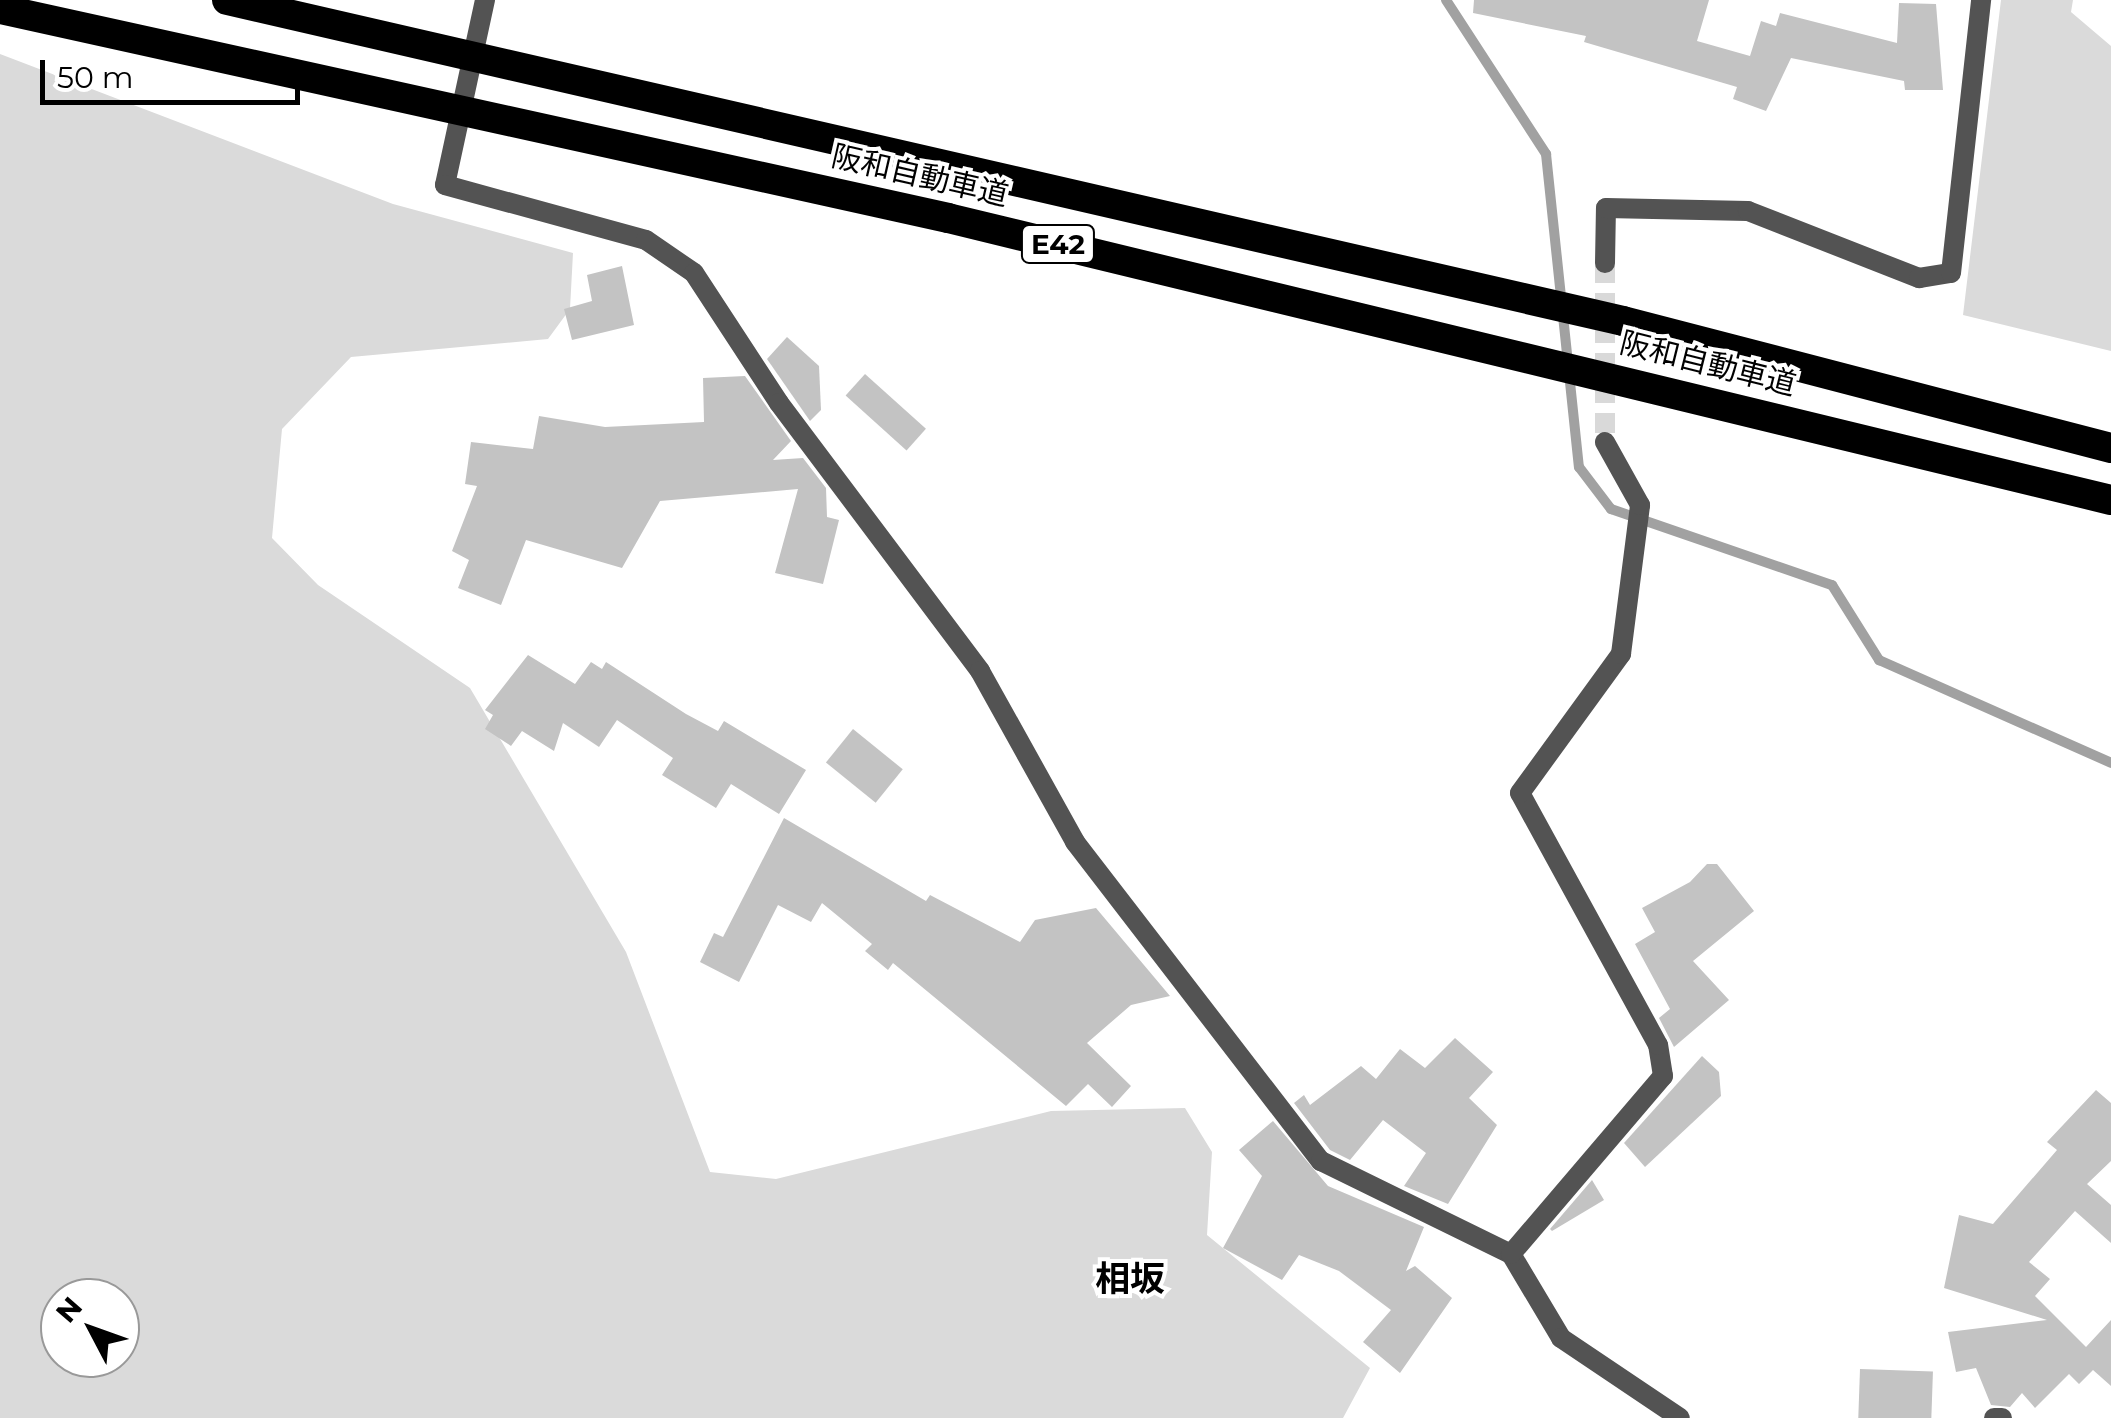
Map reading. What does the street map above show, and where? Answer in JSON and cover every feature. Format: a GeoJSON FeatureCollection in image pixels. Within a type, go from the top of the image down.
{"type":"FeatureCollection","features":[{"type":"Feature","properties":{"kind":"highway","name":"阪和自動車道"},"geometry":{"type":"LineString","coordinates":[[227,0],[1623,321],[2111,448]]}},
{"type":"Feature","properties":{"kind":"highway","name":"阪和自動車道"},"geometry":{"type":"LineString","coordinates":[[0,9],[948,218],[2111,500]]}},
{"type":"Feature","properties":{"kind":"street"},"geometry":{"type":"LineString","coordinates":[[485,0],[446,185],[646,240],[694,273],[779,403],[980,671],[1075,842],[1321,1161],[1510,1254],[1561,1338],[1680,1418]]}},
{"type":"Feature","properties":{"kind":"street"},"geometry":{"type":"LineString","coordinates":[[1604,263],[1606,208],[1730,211],[1920,278],[1951,273],[1981,0]]}},
{"type":"Feature","properties":{"kind":"street"},"geometry":{"type":"LineString","coordinates":[[1510,1254],[1663,1076],[1658,1044],[1520,793],[1620,654],[1640,505],[1605,442]]}},
{"type":"Feature","properties":{"kind":"street"},"geometry":{"type":"LineString","coordinates":[[1994,1418],[2002,1418]]}},
{"type":"Feature","properties":{"kind":"shaded area"},"geometry":{"type":"Polygon","coordinates":[[[2001,0],[2073,0],[2071,12],[2111,46],[2111,351],[1963,315],[2001,0]]]}},
{"type":"Feature","properties":{"kind":"shaded area"},"geometry":{"type":"Polygon","coordinates":[[[0,54],[393,204],[573,253],[570,309],[548,339],[351,357],[282,429],[272,538],[318,585],[470,688],[626,952],[710,1172],[776,1179],[1051,1111],[1185,1108],[1212,1152],[1207,1235],[1370,1368],[1343,1418],[0,1418],[0,54]]]}},
{"type":"Feature","properties":{"kind":"building"},"geometry":{"type":"Polygon","coordinates":[[[1474,0],[1709,0],[1697,41],[1750,56],[1761,21],[1776,26],[1780,13],[1897,43],[1899,3],[1936,4],[1943,90],[1905,90],[1904,81],[1791,58],[1766,111],[1733,99],[1737,87],[1584,42],[1586,36],[1473,13],[1474,0]]]}},
{"type":"Feature","properties":{"kind":"building"},"geometry":{"type":"Polygon","coordinates":[[[622,266],[634,325],[572,340],[564,309],[592,301],[587,275],[622,266]]]}},
{"type":"Feature","properties":{"kind":"building"},"geometry":{"type":"Polygon","coordinates":[[[787,337],[819,366],[821,410],[810,421],[767,359],[787,337]]]}},
{"type":"Feature","properties":{"kind":"building"},"geometry":{"type":"Polygon","coordinates":[[[865,374],[926,429],[907,450],[846,396],[865,374]]]}},
{"type":"Feature","properties":{"kind":"building"},"geometry":{"type":"Polygon","coordinates":[[[745,376],[791,441],[773,460],[803,458],[826,488],[827,517],[839,520],[823,584],[775,573],[798,489],[660,501],[622,568],[526,540],[501,605],[458,588],[469,560],[452,551],[477,486],[465,484],[471,442],[533,449],[539,416],[605,427],[704,422],[703,378],[745,376]]]}},
{"type":"Feature","properties":{"kind":"building"},"geometry":{"type":"Polygon","coordinates":[[[528,655],[575,684],[591,662],[602,669],[606,662],[686,714],[718,731],[724,721],[806,770],[779,814],[731,784],[716,808],[662,775],[673,758],[617,720],[599,747],[563,723],[554,751],[522,731],[511,746],[485,729],[493,715],[485,710],[528,655]]]}},
{"type":"Feature","properties":{"kind":"building"},"geometry":{"type":"Polygon","coordinates":[[[853,729],[903,769],[876,803],[826,762],[853,729]]]}},
{"type":"Feature","properties":{"kind":"building"},"geometry":{"type":"Polygon","coordinates":[[[784,818],[926,901],[930,895],[1020,942],[1035,920],[1096,908],[1170,996],[1131,1005],[1087,1043],[1131,1086],[1112,1107],[1088,1084],[1066,1106],[893,963],[888,970],[865,951],[872,944],[822,903],[811,922],[778,905],[739,982],[700,962],[714,933],[723,937],[784,818]]]}},
{"type":"Feature","properties":{"kind":"building"},"geometry":{"type":"Polygon","coordinates":[[[1707,864],[1717,864],[1754,911],[1693,961],[1729,1000],[1674,1047],[1659,1018],[1670,1009],[1635,944],[1655,932],[1642,908],[1690,882],[1707,864]]]}},
{"type":"Feature","properties":{"kind":"building"},"geometry":{"type":"Polygon","coordinates":[[[1455,1038],[1493,1072],[1469,1098],[1497,1125],[1448,1204],[1404,1186],[1426,1153],[1383,1120],[1350,1160],[1330,1150],[1294,1103],[1304,1095],[1310,1105],[1361,1066],[1376,1079],[1400,1049],[1425,1068],[1455,1038]]]}},
{"type":"Feature","properties":{"kind":"building"},"geometry":{"type":"Polygon","coordinates":[[[1702,1056],[1719,1072],[1721,1096],[1645,1167],[1624,1143],[1702,1056]]]}},
{"type":"Feature","properties":{"kind":"building"},"geometry":{"type":"Polygon","coordinates":[[[2096,1090],[2111,1103],[2111,1161],[2087,1184],[2111,1205],[2111,1243],[2075,1211],[2029,1262],[2050,1279],[2035,1296],[2086,1347],[2111,1320],[2111,1386],[2093,1370],[2079,1384],[2069,1374],[2035,1408],[2022,1393],[2010,1407],[1991,1405],[1976,1368],[1956,1372],[1948,1332],[2047,1320],[1944,1288],[1959,1215],[1993,1224],[2057,1150],[2047,1142],[2096,1090]]]}},
{"type":"Feature","properties":{"kind":"building"},"geometry":{"type":"Polygon","coordinates":[[[1273,1121],[1328,1186],[1424,1227],[1406,1271],[1415,1266],[1452,1298],[1400,1373],[1363,1342],[1391,1310],[1339,1271],[1299,1255],[1282,1280],[1223,1248],[1262,1176],[1239,1150],[1273,1121]]]}},
{"type":"Feature","properties":{"kind":"building"},"geometry":{"type":"Polygon","coordinates":[[[1592,1180],[1604,1200],[1552,1231],[1550,1229],[1592,1180]]]}},
{"type":"Feature","properties":{"kind":"building"},"geometry":{"type":"Polygon","coordinates":[[[1860,1369],[1933,1372],[1931,1418],[1858,1418],[1860,1369]]]}},
{"type":"Feature","properties":{"kind":"waterway"},"geometry":{"type":"LineString","coordinates":[[1446,0],[1546,154],[1579,467],[1611,509],[1832,585],[1879,660],[2111,763]]}},
{"type":"Feature","properties":{"kind":"tunnel"},"geometry":{"type":"LineString","coordinates":[[1605,263],[1605,442]]}},
{"type":"Feature","properties":{"kind":"district","name":"相坂"},"geometry":{"type":"Point","coordinates":[1130,1279]}}]}
